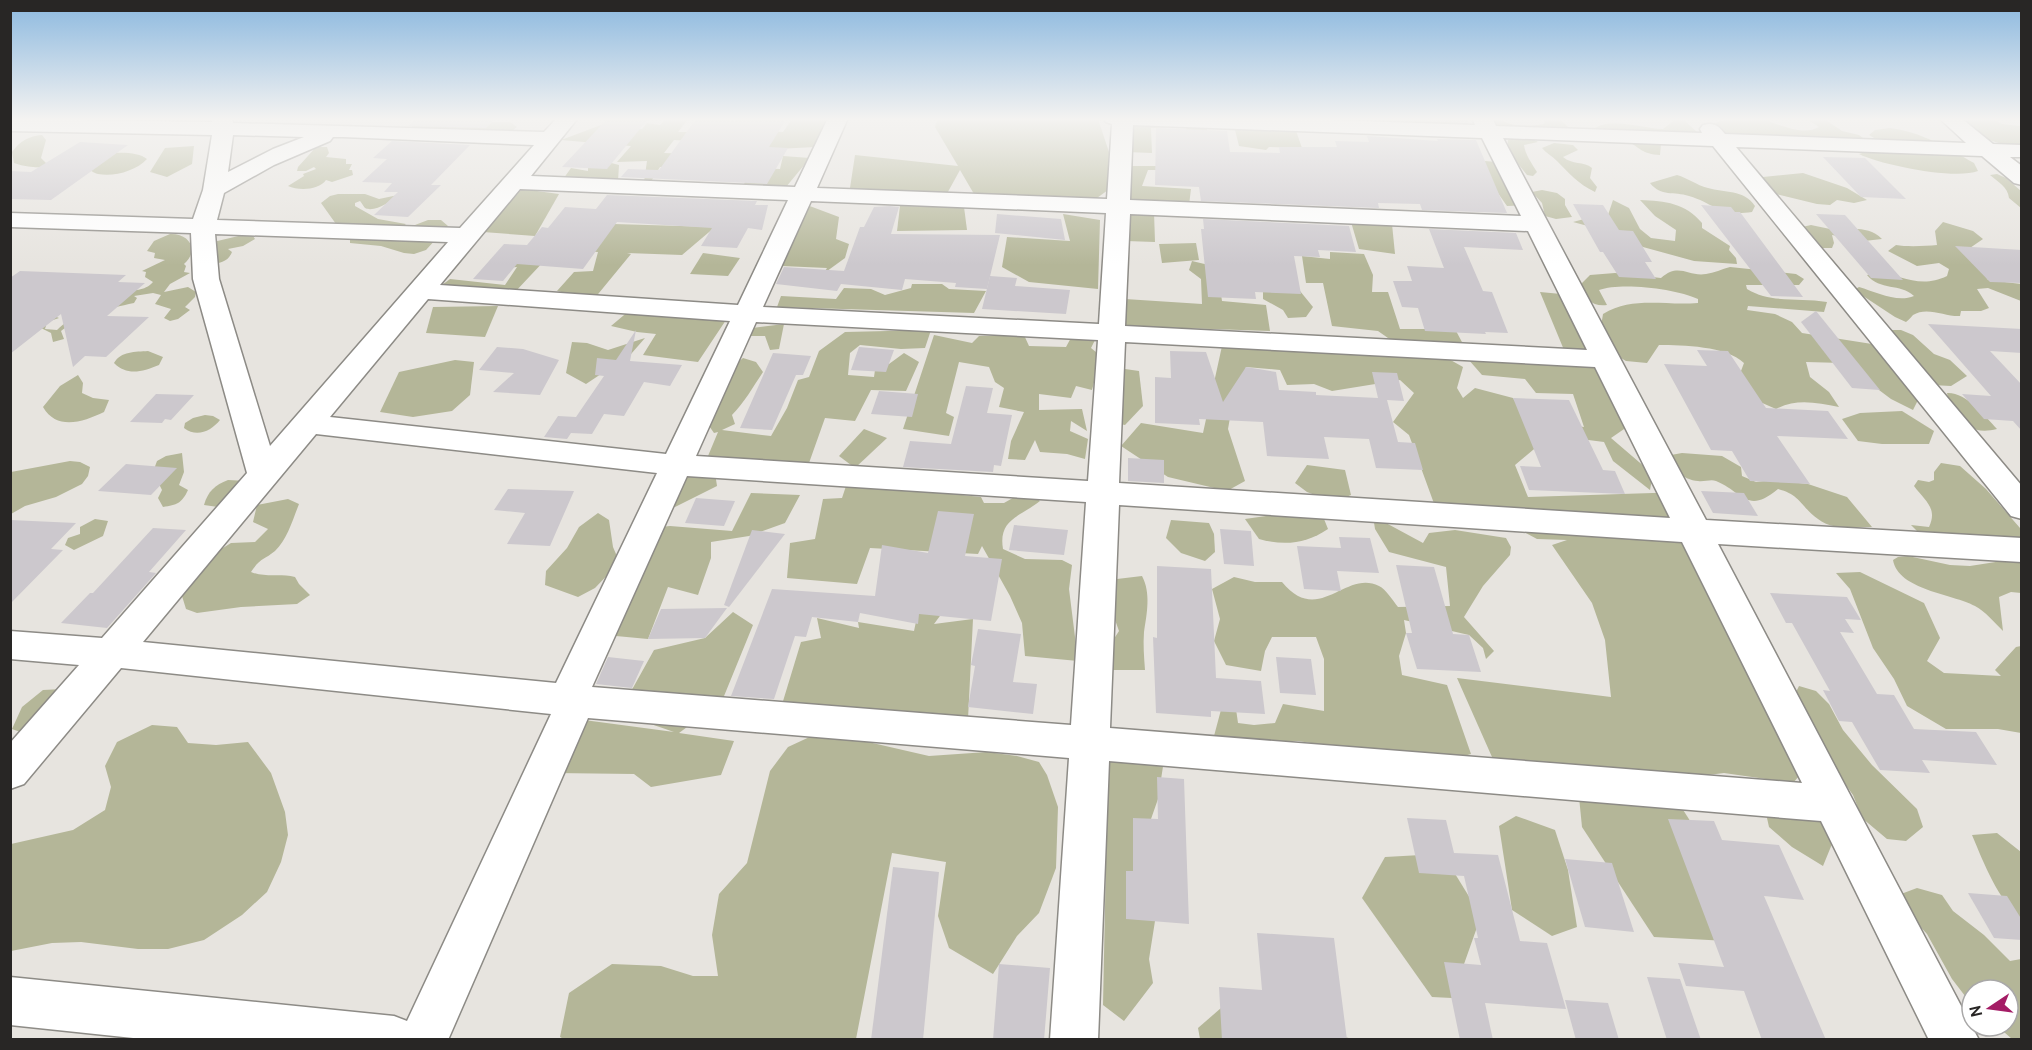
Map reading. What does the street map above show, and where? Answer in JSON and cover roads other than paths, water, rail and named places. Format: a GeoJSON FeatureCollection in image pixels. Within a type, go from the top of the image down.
{"type":"FeatureCollection","features":[{"type":"Feature","properties":{"kind":"street"},"geometry":{"type":"LineString","coordinates":[[217,167],[214,190],[202,226],[206,279],[263,475]]}},
{"type":"Feature","properties":{"kind":"street"},"geometry":{"type":"LineString","coordinates":[[214,190],[250,167]]}},
{"type":"Feature","properties":{"kind":"street"},"geometry":{"type":"LineString","coordinates":[[10,772],[422,291],[455,236],[506,167]]}},
{"type":"Feature","properties":{"kind":"street"},"geometry":{"type":"LineString","coordinates":[[12,221],[455,236],[514,182],[526,167]]}},
{"type":"Feature","properties":{"kind":"street"},"geometry":{"type":"LineString","coordinates":[[423,1040],[676,465],[815,167]]}},
{"type":"Feature","properties":{"kind":"street"},"geometry":{"type":"LineString","coordinates":[[1074,1040],[1120,167]]}},
{"type":"Feature","properties":{"kind":"street"},"geometry":{"type":"LineString","coordinates":[[1507,167],[1955,1040]]}},
{"type":"Feature","properties":{"kind":"street"},"geometry":{"type":"LineString","coordinates":[[1741,167],[2022,508]]}},
{"type":"Feature","properties":{"kind":"street"},"geometry":{"type":"LineString","coordinates":[[2009,167],[2022,178]]}},
{"type":"Feature","properties":{"kind":"street"},"geometry":{"type":"LineString","coordinates":[[514,182],[1536,224]]}},
{"type":"Feature","properties":{"kind":"street"},"geometry":{"type":"LineString","coordinates":[[422,291],[747,314],[1606,359]]}},
{"type":"Feature","properties":{"kind":"street"},"geometry":{"type":"LineString","coordinates":[[307,424],[676,465],[2022,550]]}},
{"type":"Feature","properties":{"kind":"street"},"geometry":{"type":"LineString","coordinates":[[10,645],[572,700],[1833,804]]}},
{"type":"Feature","properties":{"kind":"street"},"geometry":{"type":"LineString","coordinates":[[10,1001],[394,1040]]}}]}
